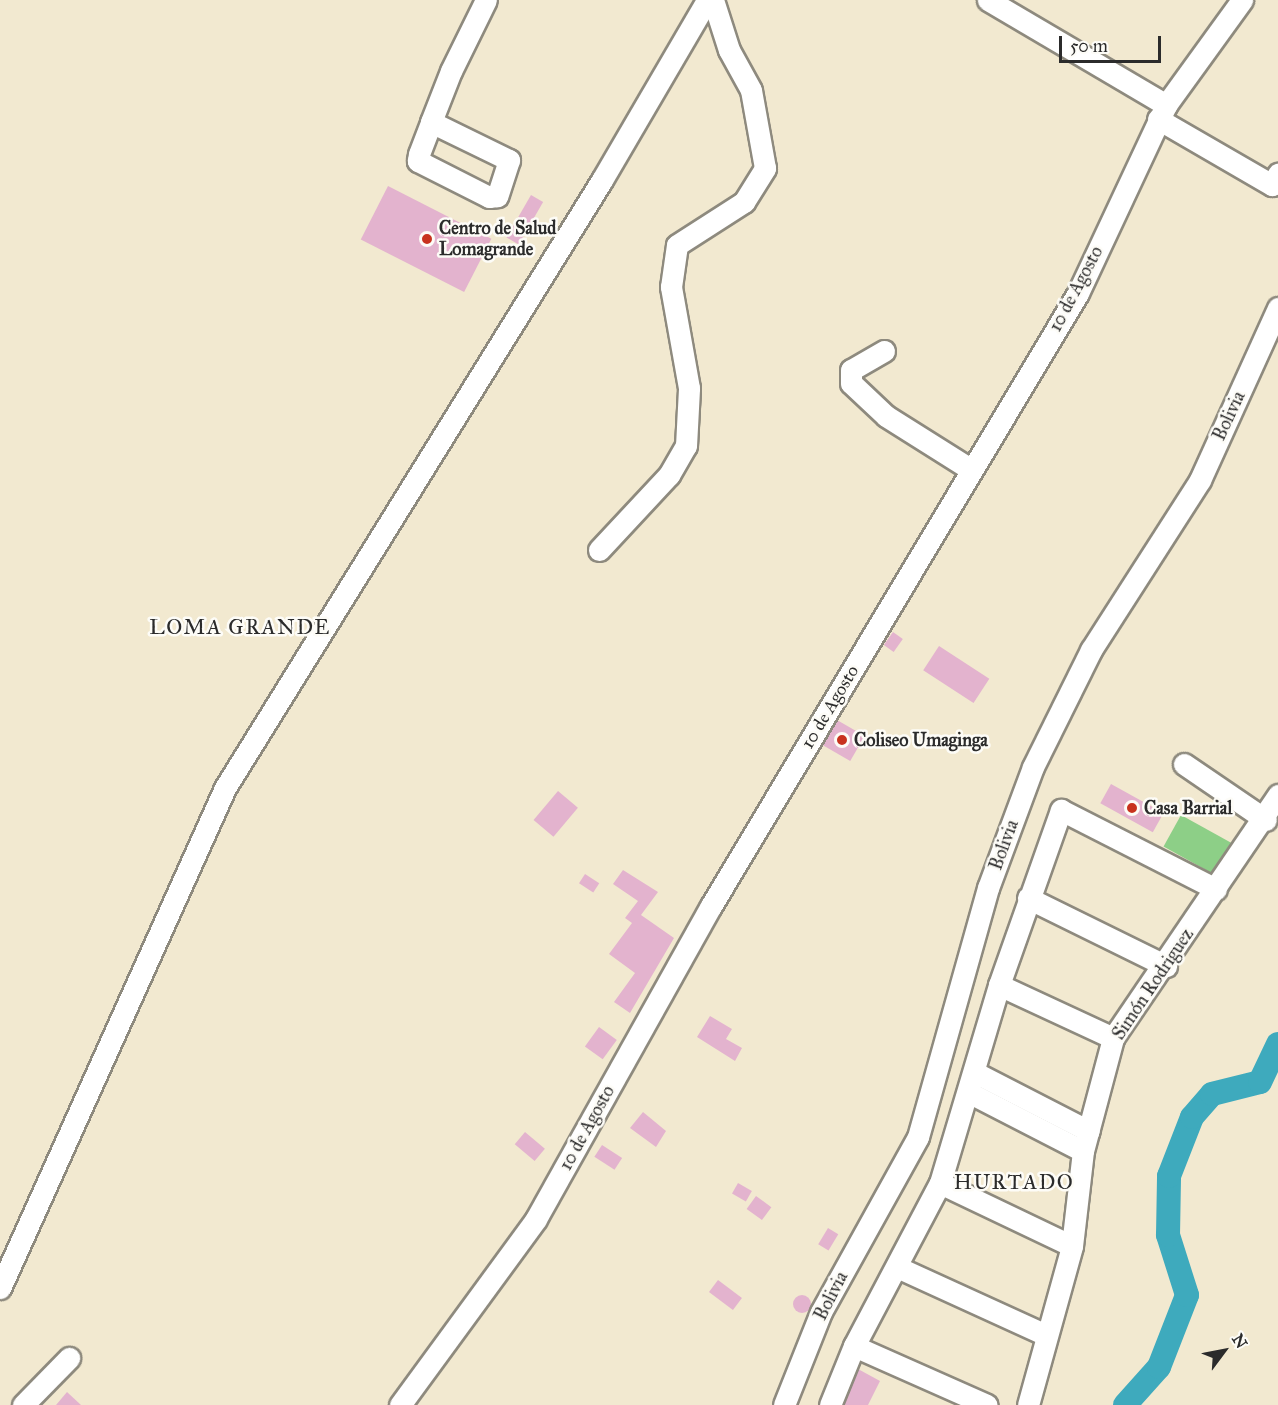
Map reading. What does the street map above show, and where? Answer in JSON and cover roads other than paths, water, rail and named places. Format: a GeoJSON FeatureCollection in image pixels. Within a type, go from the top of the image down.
{"type":"FeatureCollection","features":[{"type":"Feature","properties":{"kind":"street"},"geometry":{"type":"LineString","coordinates":[[431,122],[486,0]]}},
{"type":"Feature","properties":{"kind":"street"},"geometry":{"type":"LineString","coordinates":[[0,1288],[225,788],[602,180],[707,0]]}},
{"type":"Feature","properties":{"kind":"street"},"geometry":{"type":"LineString","coordinates":[[599,550],[669,475],[686,446],[689,388],[670,287],[678,245],[744,202],[765,168],[751,90],[729,50],[713,0]]}},
{"type":"Feature","properties":{"kind":"street"},"geometry":{"type":"LineString","coordinates":[[988,0],[1272,185],[1278,174]]}},
{"type":"Feature","properties":{"kind":"street","name":"10 de Agosto"},"geometry":{"type":"LineString","coordinates":[[400,1405],[536,1219],[711,906],[970,469],[1078,293],[1162,112],[1242,0]]}},
{"type":"Feature","properties":{"kind":"street","name":"Bolivia"},"geometry":{"type":"LineString","coordinates":[[784,1405],[821,1312],[918,1137],[988,888],[1033,767],[1091,650],[1200,480],[1278,308]]}},
{"type":"Feature","properties":{"kind":"street"},"geometry":{"type":"LineString","coordinates":[[884,351],[851,370],[851,383],[886,416],[970,469]]}},
{"type":"Feature","properties":{"kind":"street"},"geometry":{"type":"LineString","coordinates":[[1184,764],[1266,820]]}},
{"type":"Feature","properties":{"kind":"street","name":"Simón Rodriguez"},"geometry":{"type":"LineString","coordinates":[[1028,1405],[1044,1334],[1072,1246],[1086,1141],[1113,1038],[1166,966],[1216,889],[1266,820],[1278,795]]}},
{"type":"Feature","properties":{"kind":"street"},"geometry":{"type":"LineString","coordinates":[[830,1405],[854,1346],[940,1183],[999,985],[1061,810],[1216,889]]}},
{"type":"Feature","properties":{"kind":"street"},"geometry":{"type":"LineString","coordinates":[[1028,898],[1166,966]]}},
{"type":"Feature","properties":{"kind":"street"},"geometry":{"type":"LineString","coordinates":[[999,985],[1113,1038]]}},
{"type":"Feature","properties":{"kind":"street"},"geometry":{"type":"LineString","coordinates":[[971,1082],[1086,1141]]}},
{"type":"Feature","properties":{"kind":"street"},"geometry":{"type":"LineString","coordinates":[[940,1183],[1072,1246]]}},
{"type":"Feature","properties":{"kind":"street"},"geometry":{"type":"LineString","coordinates":[[897,1267],[1044,1334]]}},
{"type":"Feature","properties":{"kind":"street"},"geometry":{"type":"LineString","coordinates":[[854,1346],[987,1405]]}},
{"type":"Feature","properties":{"kind":"street"},"geometry":{"type":"LineString","coordinates":[[23,1405],[69,1358]]}},
{"type":"Feature","properties":{"kind":"waterway"},"geometry":{"type":"LineString","coordinates":[[1125,1405],[1159,1367],[1187,1295],[1168,1235],[1169,1176],[1192,1117],[1212,1094],[1260,1082],[1278,1044]]}},
{"type":"Feature","properties":{"kind":"place","name":"Centro de Salud Lomagrande"},"geometry":{"type":"Point","coordinates":[427,239]}},
{"type":"Feature","properties":{"kind":"place","name":"Coliseo Umaginga"},"geometry":{"type":"Point","coordinates":[842,740]}},
{"type":"Feature","properties":{"kind":"place","name":"Casa Barrial"},"geometry":{"type":"Point","coordinates":[1132,808]}},
{"type":"Feature","properties":{"kind":"district","name":"LOMA GRANDE"},"geometry":{"type":"Point","coordinates":[240,627]}},
{"type":"Feature","properties":{"kind":"district","name":"HURTADO"},"geometry":{"type":"Point","coordinates":[1014,1182]}}]}
